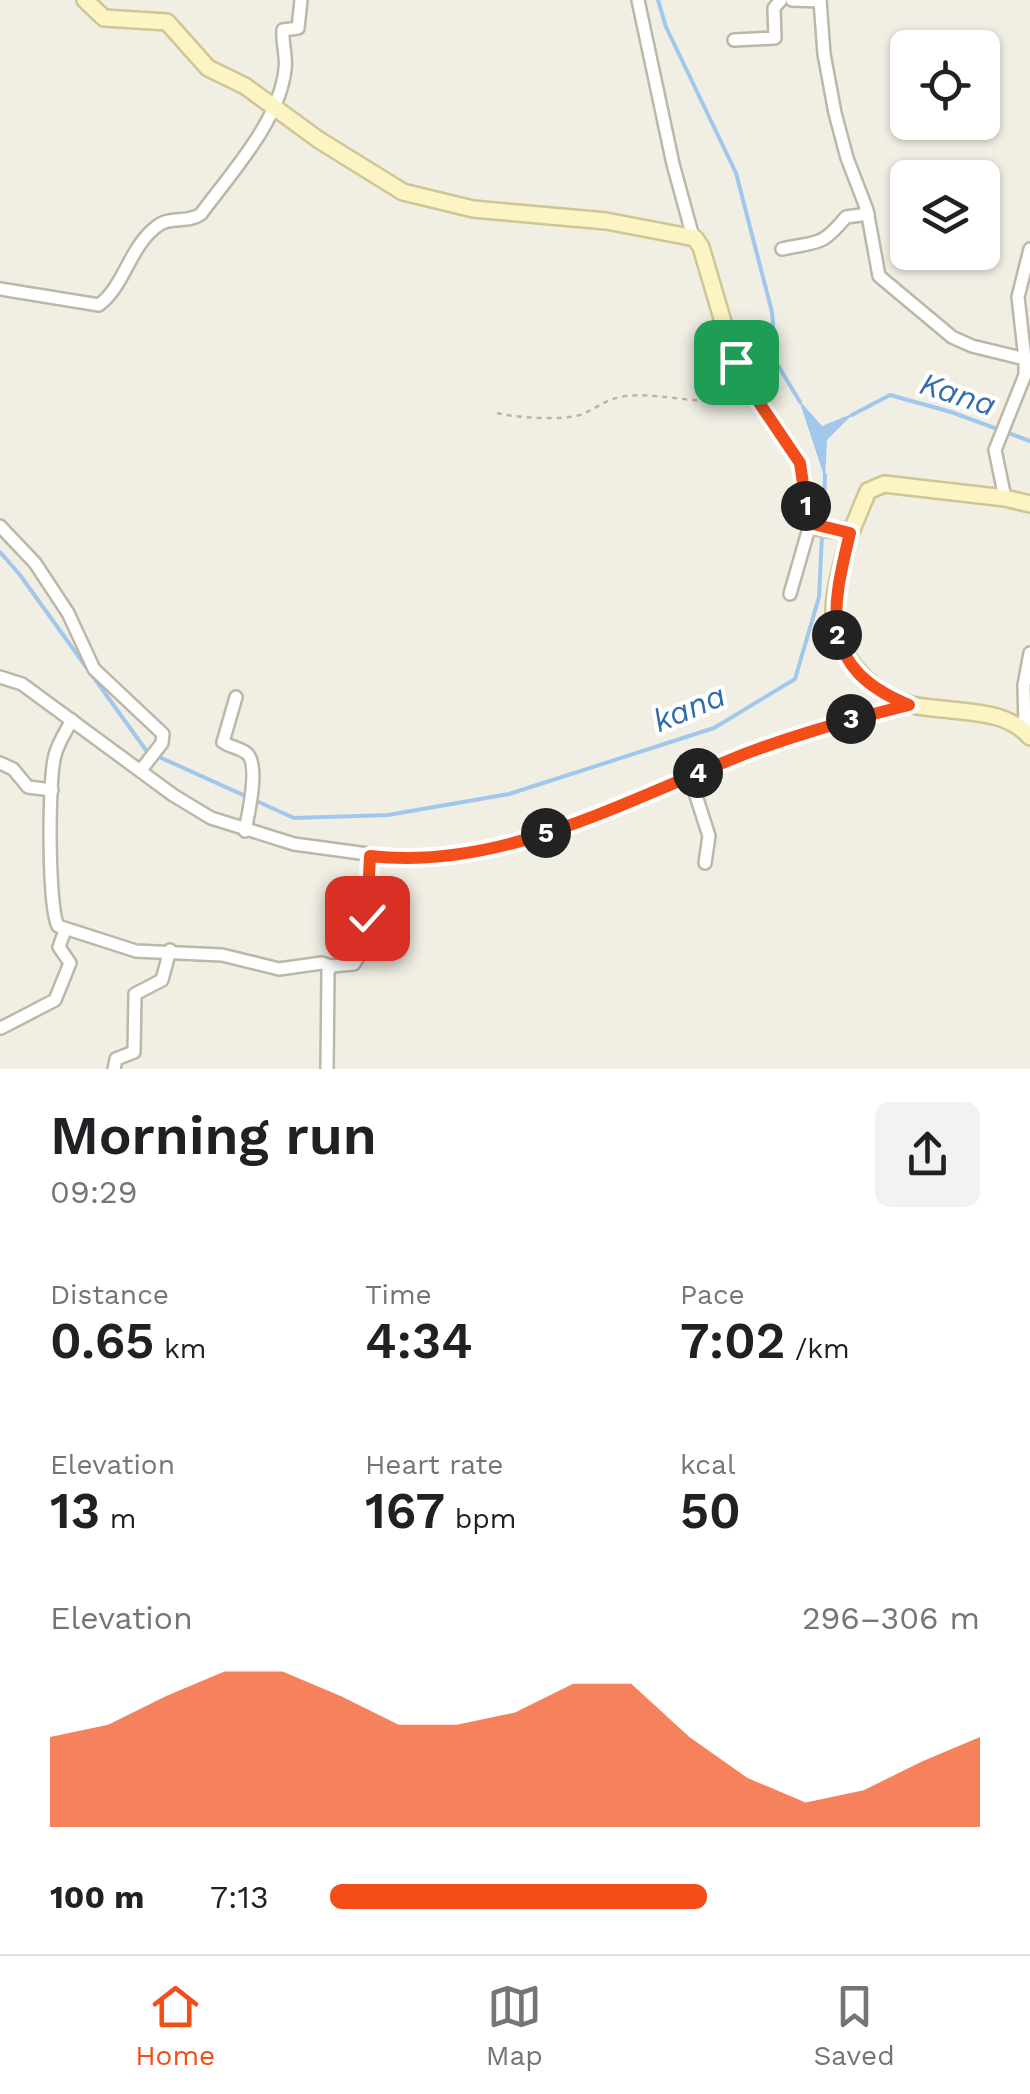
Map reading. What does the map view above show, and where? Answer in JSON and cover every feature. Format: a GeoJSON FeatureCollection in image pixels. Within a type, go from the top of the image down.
{"type":"FeatureCollection","features":[{"type":"Feature","properties":{"kind":"street"},"geometry":{"type":"LineString","coordinates":[[84,0],[104,18],[167,22],[197,58],[215,72],[276,106],[339,154],[390,186],[410,194],[473,209],[606,220],[697,240],[731,349],[754,394],[800,463],[815,525],[790,594]]}},
{"type":"Feature","properties":{"kind":"street"},"geometry":{"type":"LineString","coordinates":[[0,289],[99,306],[155,227],[201,214],[276,106],[286,67],[281,52],[283,30],[298,28],[301,0]]}},
{"type":"Feature","properties":{"kind":"street"},"geometry":{"type":"LineString","coordinates":[[638,0],[693,237]]}},
{"type":"Feature","properties":{"kind":"street"},"geometry":{"type":"LineString","coordinates":[[734,40],[775,38],[774,8],[782,0]]}},
{"type":"Feature","properties":{"kind":"street"},"geometry":{"type":"LineString","coordinates":[[792,0],[820,0],[824,54],[836,113],[847,158],[868,214],[874,262],[882,280],[952,337],[1026,359]]}},
{"type":"Feature","properties":{"kind":"street"},"geometry":{"type":"LineString","coordinates":[[782,249],[824,240],[834,234],[846,217],[868,214]]}},
{"type":"Feature","properties":{"kind":"street"},"geometry":{"type":"LineString","coordinates":[[1005,498],[995,457],[1008,417],[1026,387],[1018,297],[1030,249]]}},
{"type":"Feature","properties":{"kind":"street"},"geometry":{"type":"LineString","coordinates":[[909,705],[868,680],[843,650],[836,632],[834,609],[846,533],[868,491],[878,484],[906,484],[1030,504]]}},
{"type":"Feature","properties":{"kind":"street"},"geometry":{"type":"LineString","coordinates":[[815,525],[846,533]]}},
{"type":"Feature","properties":{"kind":"street"},"geometry":{"type":"LineString","coordinates":[[0,526],[35,564],[68,613],[94,669],[162,732],[162,743],[143,767]]}},
{"type":"Feature","properties":{"kind":"street"},"geometry":{"type":"LineString","coordinates":[[1028,734],[1024,686],[1030,654]]}},
{"type":"Feature","properties":{"kind":"street"},"geometry":{"type":"LineString","coordinates":[[0,677],[22,684],[143,767],[199,812],[294,844],[370,856],[415,858],[506,845],[620,807],[816,728],[909,705],[991,715],[1014,723],[1028,734]]}},
{"type":"Feature","properties":{"kind":"street"},"geometry":{"type":"LineString","coordinates":[[236,697],[223,742],[249,754],[252,792],[246,827]]}},
{"type":"Feature","properties":{"kind":"street"},"geometry":{"type":"LineString","coordinates":[[72,720],[55,754],[52,790],[53,906],[56,923],[65,930],[132,950],[222,955],[273,968],[354,964],[368,909],[370,856]]}},
{"type":"Feature","properties":{"kind":"street"},"geometry":{"type":"LineString","coordinates":[[0,763],[28,786],[52,790]]}},
{"type":"Feature","properties":{"kind":"street"},"geometry":{"type":"LineString","coordinates":[[690,777],[710,836],[706,863]]}},
{"type":"Feature","properties":{"kind":"street"},"geometry":{"type":"LineString","coordinates":[[1,1028],[55,1000],[70,963],[60,947],[65,930]]}},
{"type":"Feature","properties":{"kind":"street"},"geometry":{"type":"LineString","coordinates":[[114,1069],[115,1060],[134,1052],[135,994],[162,980],[170,950]]}},
{"type":"Feature","properties":{"kind":"street"},"geometry":{"type":"LineString","coordinates":[[326,1069],[331,966]]}},
{"type":"Feature","properties":{"kind":"path"},"geometry":{"type":"LineString","coordinates":[[497,414],[572,416],[624,396],[719,401],[754,394]]}},
{"type":"Feature","properties":{"kind":"water"},"geometry":{"type":"Polygon","coordinates":[[[799,400],[822,426],[854,413],[827,440],[825,479],[799,400]]]}},
{"type":"Feature","properties":{"kind":"waterway","name":"kana"},"geometry":{"type":"LineString","coordinates":[[658,0],[666,27],[736,173],[772,312],[776,362],[800,402]]}},
{"type":"Feature","properties":{"kind":"waterway","name":"Kana"},"geometry":{"type":"LineString","coordinates":[[852,415],[890,395],[1030,441]]}},
{"type":"Feature","properties":{"kind":"waterway","name":"kana"},"geometry":{"type":"LineString","coordinates":[[823,525],[825,475]]}},
{"type":"Feature","properties":{"kind":"waterway","name":"kana"},"geometry":{"type":"LineString","coordinates":[[157,756],[294,818],[388,815],[509,794],[714,728],[795,679],[819,597],[822,535]]}},
{"type":"Feature","properties":{"kind":"waterway","name":"kana"},"geometry":{"type":"LineString","coordinates":[[0,552],[148,753]]}},
{"type":"Feature","properties":{"kind":"route"},"geometry":{"type":"LineString","coordinates":[[367,918],[370,856],[449,854],[528,839],[620,807],[718,764],[816,728],[909,705],[868,680],[843,650],[834,609],[850,533],[813,524],[807,511],[800,463],[736,362]]}}]}
